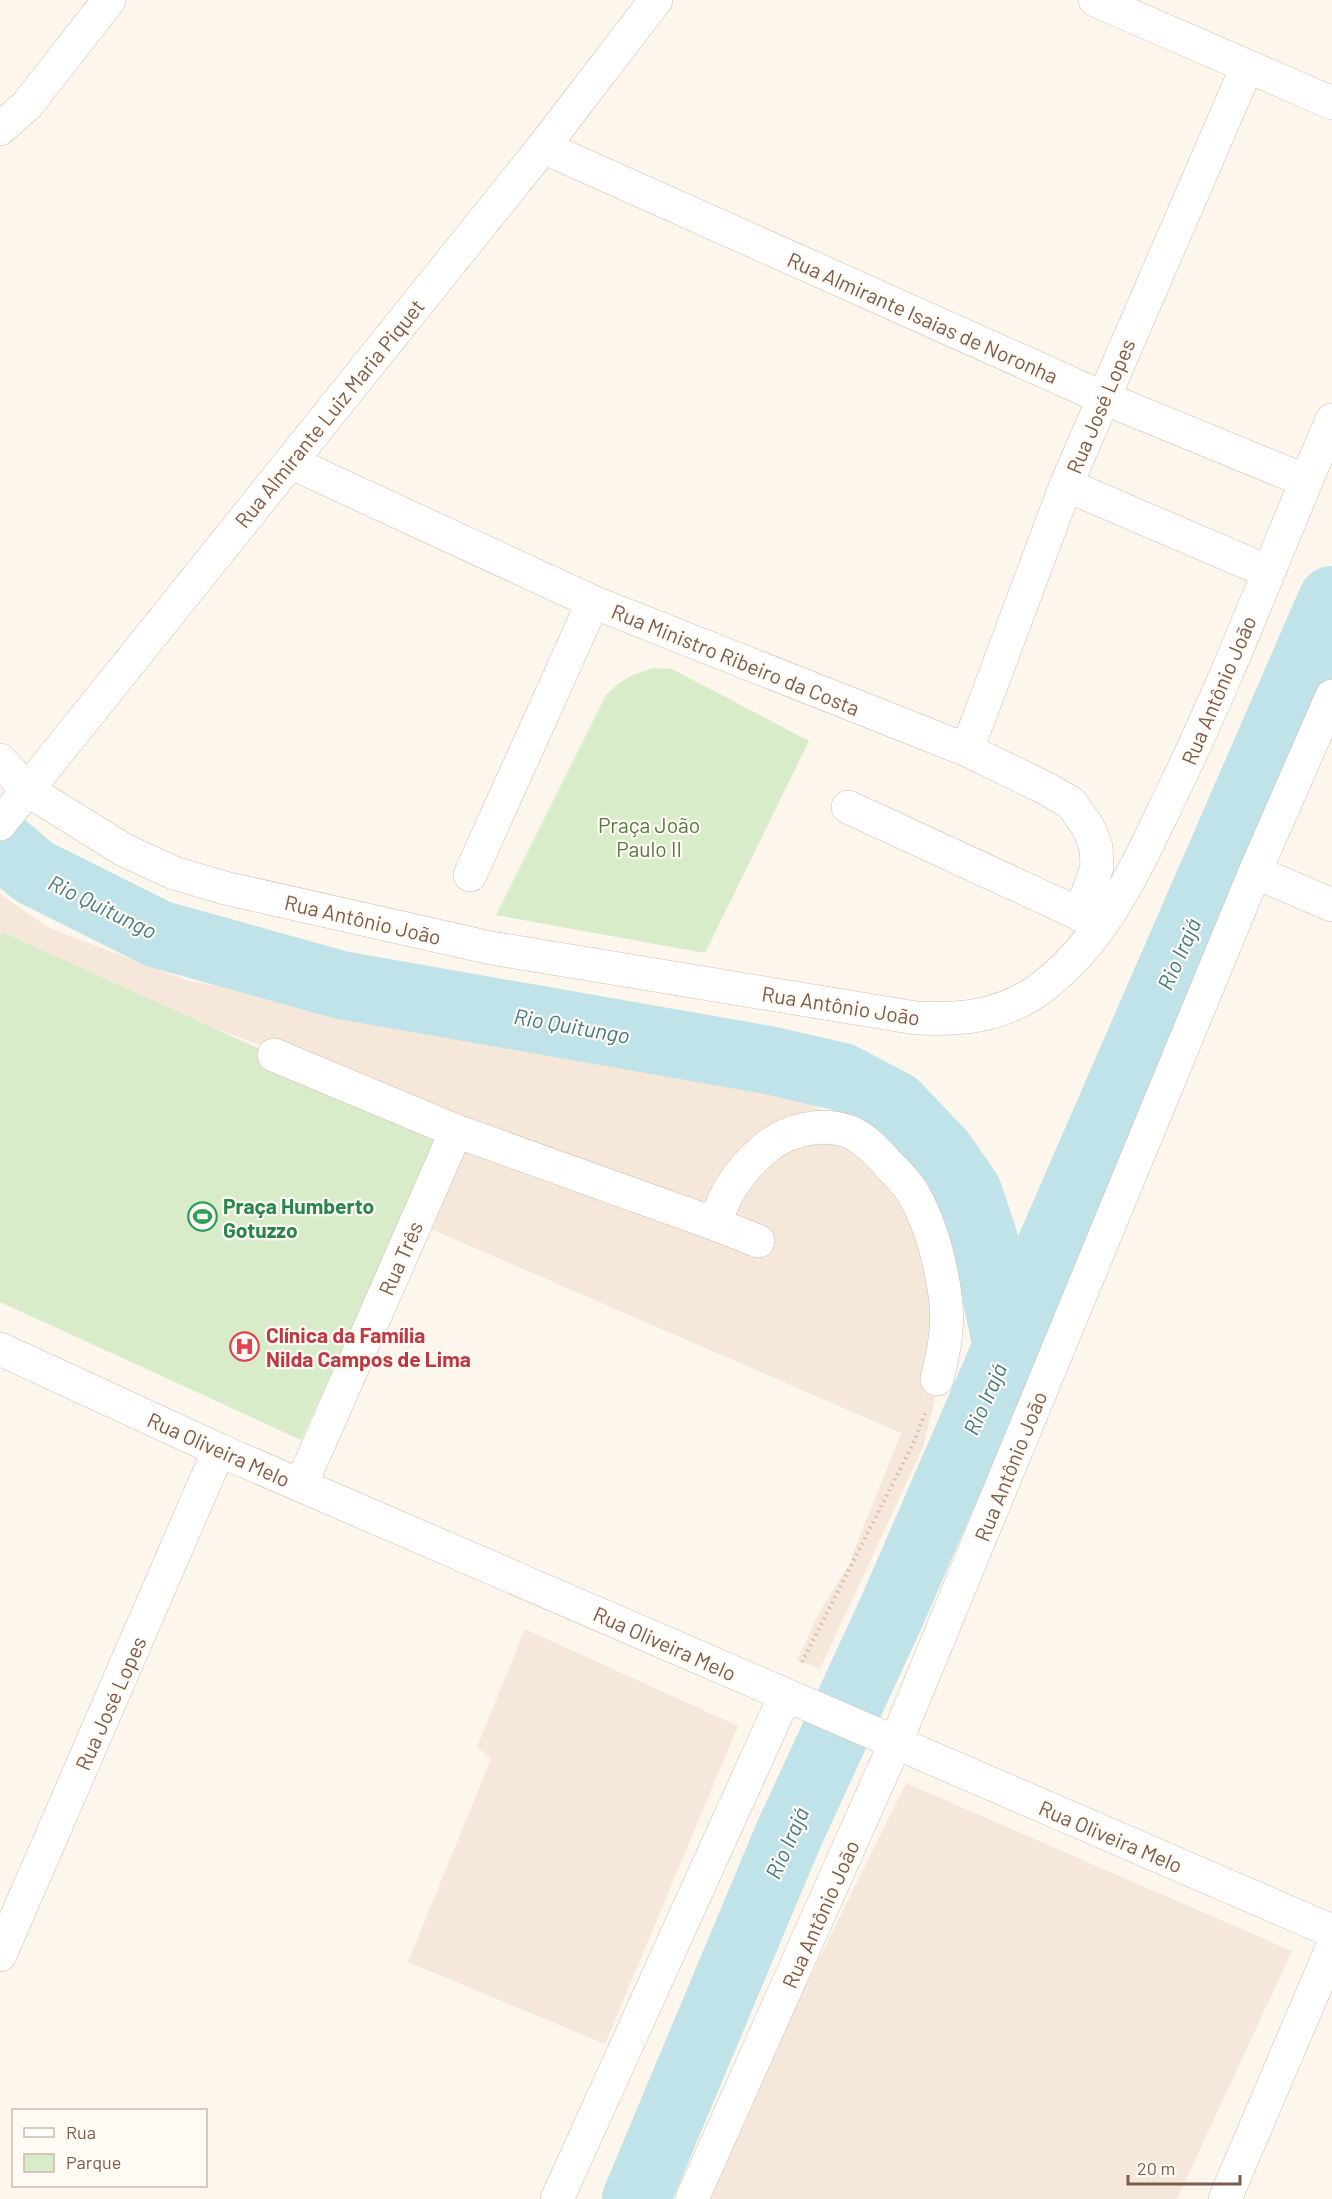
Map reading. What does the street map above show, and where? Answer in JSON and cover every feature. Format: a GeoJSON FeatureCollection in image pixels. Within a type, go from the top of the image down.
{"type":"FeatureCollection","features":[{"type":"Feature","properties":{"kind":"street"},"geometry":{"type":"LineString","coordinates":[[0,129],[27,105],[109,0]]}},
{"type":"Feature","properties":{"kind":"street","name":"Rua Almirante Luiz Maria Piquet"},"geometry":{"type":"LineString","coordinates":[[3,820],[543,147],[656,0]]}},
{"type":"Feature","properties":{"kind":"street"},"geometry":{"type":"LineString","coordinates":[[1095,0],[1332,103]]}},
{"type":"Feature","properties":{"kind":"street","name":"Rua José Lopes"},"geometry":{"type":"LineString","coordinates":[[967,750],[1066,485],[1247,67]]}},
{"type":"Feature","properties":{"kind":"street","name":"Rua Almirante Isaias de Noronha"},"geometry":{"type":"LineString","coordinates":[[543,147],[1104,398],[1306,481]]}},
{"type":"Feature","properties":{"kind":"street","name":"Rua Antônio João"},"geometry":{"type":"LineString","coordinates":[[0,760],[26,789],[124,850],[174,873],[225,888],[491,948],[916,1018],[956,1020],[996,1012],[1044,985],[1070,964],[1092,920],[1142,856],[1196,745],[1332,420]]}},
{"type":"Feature","properties":{"kind":"street","name":"Rua Ministro Ribeiro da Costa"},"geometry":{"type":"LineString","coordinates":[[290,462],[593,602],[967,750],[1071,803],[1088,827],[1096,847],[1097,867],[1092,920]]}},
{"type":"Feature","properties":{"kind":"street"},"geometry":{"type":"LineString","coordinates":[[1066,485],[1269,572]]}},
{"type":"Feature","properties":{"kind":"street"},"geometry":{"type":"LineString","coordinates":[[470,875],[593,602]]}},
{"type":"Feature","properties":{"kind":"street","name":"Rua Antônio João"},"geometry":{"type":"LineString","coordinates":[[692,2199],[889,1742],[1255,872],[1332,696]]}},
{"type":"Feature","properties":{"kind":"street"},"geometry":{"type":"LineString","coordinates":[[848,807],[1092,920]]}},
{"type":"Feature","properties":{"kind":"street"},"geometry":{"type":"LineString","coordinates":[[1255,872],[1332,905]]}},
{"type":"Feature","properties":{"kind":"street"},"geometry":{"type":"LineString","coordinates":[[274,1054],[456,1131],[758,1241]]}},
{"type":"Feature","properties":{"kind":"street"},"geometry":{"type":"LineString","coordinates":[[715,1224],[724,1199],[742,1170],[774,1142],[800,1131],[821,1127],[847,1131],[874,1149],[912,1192],[934,1246],[945,1290],[948,1336],[937,1379]]}},
{"type":"Feature","properties":{"kind":"street","name":"Rua Três"},"geometry":{"type":"LineString","coordinates":[[301,1485],[456,1131]]}},
{"type":"Feature","properties":{"kind":"street","name":"Rua Oliveira Melo"},"geometry":{"type":"LineString","coordinates":[[0,1349],[219,1450],[889,1742],[1332,1931]]}},
{"type":"Feature","properties":{"kind":"street","name":"Rua José Lopes"},"geometry":{"type":"LineString","coordinates":[[0,1954],[219,1450]]}},
{"type":"Feature","properties":{"kind":"street"},"geometry":{"type":"LineString","coordinates":[[557,2199],[797,1702]]}},
{"type":"Feature","properties":{"kind":"street"},"geometry":{"type":"LineString","coordinates":[[1225,2199],[1332,1948]]}},
{"type":"Feature","properties":{"kind":"path"},"geometry":{"type":"LineString","coordinates":[[797,1702],[913,1444],[937,1379]]}},
{"type":"Feature","properties":{"kind":"shaded area"},"geometry":{"type":"Polygon","coordinates":[[[0,894],[49,928],[189,981],[513,1032],[786,1082],[865,1146],[919,1215],[942,1371],[923,1447],[820,1669],[797,1660],[820,1611],[848,1566],[901,1433],[417,1223],[466,1120],[0,950],[0,894]]]}},
{"type":"Feature","properties":{"kind":"shaded area"},"geometry":{"type":"Polygon","coordinates":[[[525,1629],[738,1726],[605,2044],[408,1962],[491,1759],[477,1747],[525,1629]]]}},
{"type":"Feature","properties":{"kind":"shaded area"},"geometry":{"type":"Polygon","coordinates":[[[906,1783],[1292,1951],[1177,2199],[700,2199],[906,1783]]]}},
{"type":"Feature","properties":{"kind":"green space","name":"Praça João Paulo II"},"geometry":{"type":"Polygon","coordinates":[[[654,668],[672,669],[809,741],[705,953],[496,915],[606,695],[628,678],[654,668]]]}},
{"type":"Feature","properties":{"kind":"green space","name":"Praça Humberto Gotuzzo"},"geometry":{"type":"Polygon","coordinates":[[[2,932],[443,1132],[301,1440],[0,1302],[0,937],[2,932]]]}},
{"type":"Feature","properties":{"kind":"waterway","name":"Rio Irajá"},"geometry":{"type":"LineString","coordinates":[[636,2199],[789,1834],[892,1611],[1332,600]]}},
{"type":"Feature","properties":{"kind":"waterway","name":"Rio Quitungo"},"geometry":{"type":"LineString","coordinates":[[0,843],[34,872],[158,934],[341,985],[768,1060],[842,1077],[895,1105],[941,1153],[968,1192],[984,1240],[1007,1346]]}},
{"type":"Feature","properties":{"kind":"place","name":"Praça Humberto Gotuzzo"},"geometry":{"type":"Point","coordinates":[202,1217]}},
{"type":"Feature","properties":{"kind":"place","name":"Clínica da Família Nilda Campos de Lima"},"geometry":{"type":"Point","coordinates":[245,1346]}}]}
